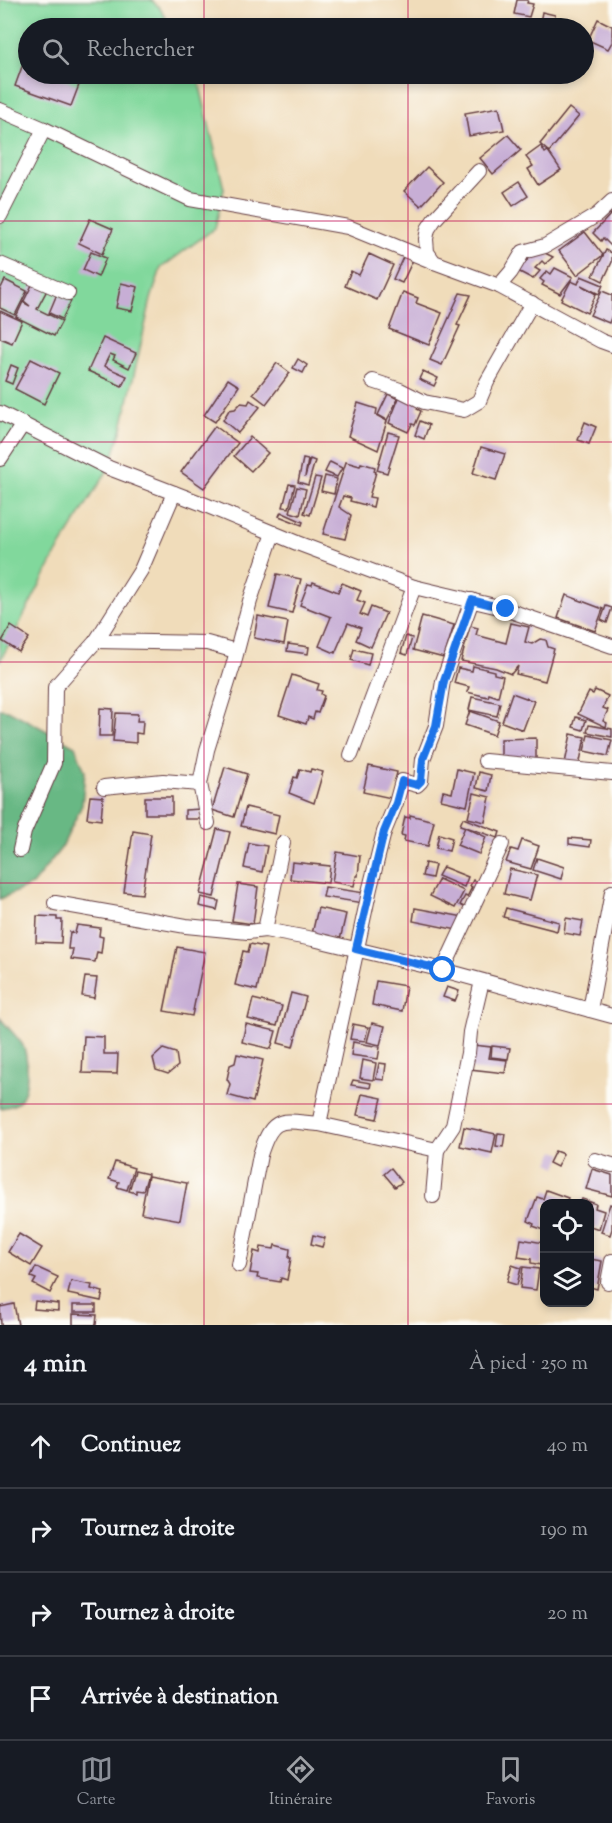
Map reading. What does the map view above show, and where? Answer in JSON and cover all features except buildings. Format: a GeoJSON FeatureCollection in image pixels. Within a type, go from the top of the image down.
{"type":"FeatureCollection","features":[{"type":"Feature","properties":{"kind":"street"},"geometry":{"type":"LineString","coordinates":[[0,110],[190,199],[348,227],[499,286],[612,345]]}},
{"type":"Feature","properties":{"kind":"street"},"geometry":{"type":"LineString","coordinates":[[0,216],[44,129]]}},
{"type":"Feature","properties":{"kind":"street"},"geometry":{"type":"LineString","coordinates":[[434,262],[427,252],[428,229],[479,171]]}},
{"type":"Feature","properties":{"kind":"street"},"geometry":{"type":"LineString","coordinates":[[499,286],[511,272],[522,252],[545,246],[597,215],[612,201]]}},
{"type":"Feature","properties":{"kind":"street"},"geometry":{"type":"LineString","coordinates":[[0,264],[69,292]]}},
{"type":"Feature","properties":{"kind":"street"},"geometry":{"type":"LineString","coordinates":[[373,381],[400,390],[424,402],[464,410],[479,401],[487,382],[532,303]]}},
{"type":"Feature","properties":{"kind":"street"},"geometry":{"type":"LineString","coordinates":[[0,413],[109,468],[414,587],[499,607],[612,646]]}},
{"type":"Feature","properties":{"kind":"street"},"geometry":{"type":"LineString","coordinates":[[0,459],[23,424]]}},
{"type":"Feature","properties":{"kind":"street"},"geometry":{"type":"LineString","coordinates":[[20,850],[24,832],[54,763],[55,687],[96,641],[141,570],[174,493]]}},
{"type":"Feature","properties":{"kind":"street"},"geometry":{"type":"LineString","coordinates":[[208,823],[200,784],[207,750],[250,601],[273,533]]}},
{"type":"Feature","properties":{"kind":"street"},"geometry":{"type":"LineString","coordinates":[[351,755],[414,587]]}},
{"type":"Feature","properties":{"kind":"street"},"geometry":{"type":"LineString","coordinates":[[319,1124],[356,949],[384,832],[402,781],[417,785],[421,781],[423,759],[436,726],[444,681],[472,600]]}},
{"type":"Feature","properties":{"kind":"street"},"geometry":{"type":"LineString","coordinates":[[96,641],[207,643],[236,651]]}},
{"type":"Feature","properties":{"kind":"street"},"geometry":{"type":"LineString","coordinates":[[485,761],[612,773]]}},
{"type":"Feature","properties":{"kind":"street"},"geometry":{"type":"LineString","coordinates":[[104,787],[163,781],[200,784]]}},
{"type":"Feature","properties":{"kind":"street"},"geometry":{"type":"LineString","coordinates":[[265,930],[283,843]]}},
{"type":"Feature","properties":{"kind":"street"},"geometry":{"type":"LineString","coordinates":[[443,970],[502,844]]}},
{"type":"Feature","properties":{"kind":"street"},"geometry":{"type":"LineString","coordinates":[[590,1010],[612,892]]}},
{"type":"Feature","properties":{"kind":"street"},"geometry":{"type":"LineString","coordinates":[[55,903],[186,926],[248,932],[265,930],[443,970],[612,1016]]}},
{"type":"Feature","properties":{"kind":"street"},"geometry":{"type":"LineString","coordinates":[[433,1196],[437,1150],[453,1126],[482,981]]}},
{"type":"Feature","properties":{"kind":"street"},"geometry":{"type":"LineString","coordinates":[[239,1265],[260,1155],[265,1140],[274,1126],[285,1120],[319,1124],[437,1150]]}},
{"type":"Feature","properties":{"kind":"street"},"geometry":{"type":"LineString","coordinates":[[595,1160],[612,1165]]}},
{"type":"Feature","properties":{"kind":"street"},"geometry":{"type":"LineString","coordinates":[[608,1282],[612,1261]]}},
{"type":"Feature","properties":{"kind":"green space"},"geometry":{"type":"Polygon","coordinates":[[[0,0],[151,0],[166,18],[18,18],[18,84],[199,84],[224,189],[215,228],[161,268],[151,299],[122,428],[109,468],[57,552],[0,661],[0,0]]]}},
{"type":"Feature","properties":{"kind":"green space"},"geometry":{"type":"Polygon","coordinates":[[[0,709],[8,710],[75,746],[85,771],[82,805],[62,847],[32,885],[0,899],[0,709]]]}},
{"type":"Feature","properties":{"kind":"green space"},"geometry":{"type":"Polygon","coordinates":[[[0,1018],[22,1044],[26,1056],[27,1072],[26,1087],[21,1099],[14,1105],[0,1108],[0,1018]]]}},
{"type":"Feature","properties":{"kind":"route"},"geometry":{"type":"LineString","coordinates":[[443,970],[356,949],[384,832],[402,781],[417,785],[421,781],[423,759],[436,726],[444,681],[472,600],[506,609]]}}]}
